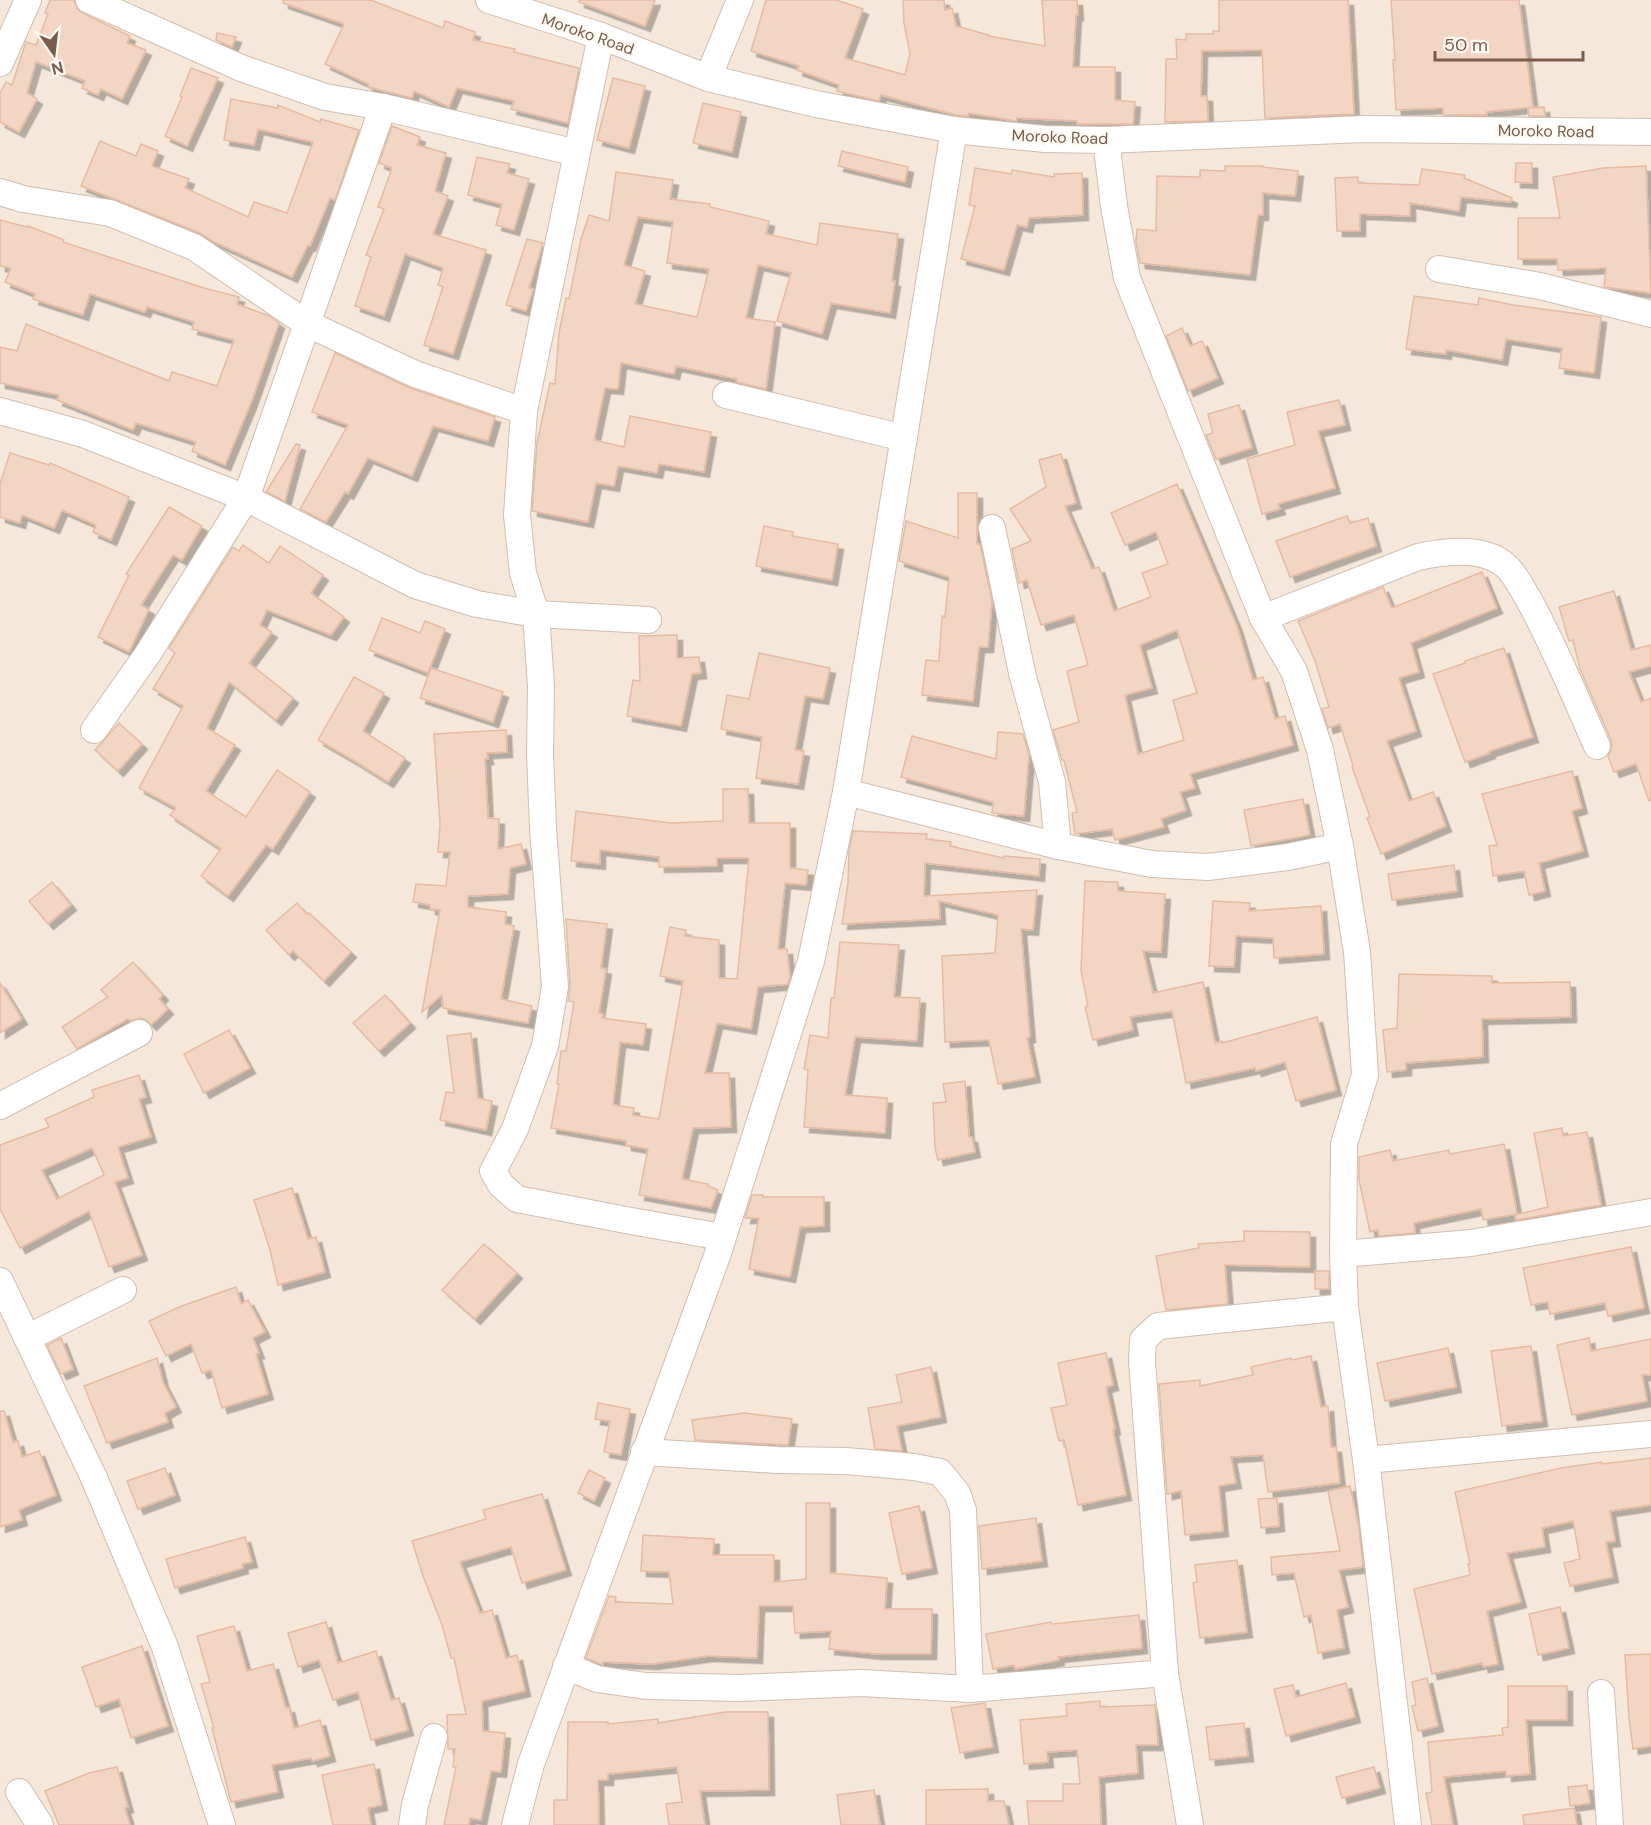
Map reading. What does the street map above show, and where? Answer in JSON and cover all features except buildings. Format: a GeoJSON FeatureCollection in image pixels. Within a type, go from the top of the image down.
{"type":"FeatureCollection","features":[{"type":"Feature","properties":{"kind":"street"},"geometry":{"type":"LineString","coordinates":[[0,63],[28,0]]}},
{"type":"Feature","properties":{"kind":"street"},"geometry":{"type":"LineString","coordinates":[[89,0],[241,68],[325,97],[383,107],[577,153]]}},
{"type":"Feature","properties":{"kind":"street","name":"Moroko Road"},"geometry":{"type":"LineString","coordinates":[[489,0],[601,36],[708,78],[816,104],[954,130],[1045,139],[1106,140],[1363,129],[1651,132]]}},
{"type":"Feature","properties":{"kind":"street"},"geometry":{"type":"LineString","coordinates":[[708,78],[740,0]]}},
{"type":"Feature","properties":{"kind":"street"},"geometry":{"type":"LineString","coordinates":[[601,36],[524,411],[517,515],[523,573],[536,614],[541,686],[540,754],[543,828],[555,987],[546,1046],[515,1129],[494,1172],[501,1185],[518,1199],[722,1236]]}},
{"type":"Feature","properties":{"kind":"street"},"geometry":{"type":"LineString","coordinates":[[94,730],[147,655],[246,498],[383,107]]}},
{"type":"Feature","properties":{"kind":"street"},"geometry":{"type":"LineString","coordinates":[[515,1825],[531,1764],[717,1256],[811,961],[846,792],[954,130]]}},
{"type":"Feature","properties":{"kind":"street"},"geometry":{"type":"LineString","coordinates":[[1106,140],[1126,278],[1263,618],[1294,671],[1320,750],[1340,846],[1357,952],[1365,1075],[1344,1144],[1343,1254],[1346,1306],[1408,1825]]}},
{"type":"Feature","properties":{"kind":"street"},"geometry":{"type":"LineString","coordinates":[[0,192],[23,199],[110,213],[194,247],[306,323],[414,374],[524,411]]}},
{"type":"Feature","properties":{"kind":"street"},"geometry":{"type":"LineString","coordinates":[[1439,269],[1540,286],[1651,314]]}},
{"type":"Feature","properties":{"kind":"street"},"geometry":{"type":"LineString","coordinates":[[726,395],[904,438]]}},
{"type":"Feature","properties":{"kind":"street"},"geometry":{"type":"LineString","coordinates":[[0,411],[83,434],[246,498],[415,585],[477,604],[536,614],[648,620]]}},
{"type":"Feature","properties":{"kind":"street"},"geometry":{"type":"LineString","coordinates":[[992,528],[1022,673],[1052,782],[1058,846]]}},
{"type":"Feature","properties":{"kind":"street"},"geometry":{"type":"LineString","coordinates":[[1263,618],[1418,556],[1466,551],[1493,558],[1506,565],[1516,578],[1542,625],[1597,746]]}},
{"type":"Feature","properties":{"kind":"street"},"geometry":{"type":"LineString","coordinates":[[846,792],[1058,846],[1152,864],[1208,867],[1288,857],[1340,846]]}},
{"type":"Feature","properties":{"kind":"street"},"geometry":{"type":"LineString","coordinates":[[0,1106],[139,1033]]}},
{"type":"Feature","properties":{"kind":"street"},"geometry":{"type":"LineString","coordinates":[[1343,1254],[1471,1243],[1651,1212]]}},
{"type":"Feature","properties":{"kind":"street"},"geometry":{"type":"LineString","coordinates":[[0,1281],[15,1330],[94,1478],[165,1647],[222,1825]]}},
{"type":"Feature","properties":{"kind":"street"},"geometry":{"type":"LineString","coordinates":[[15,1330],[123,1290]]}},
{"type":"Feature","properties":{"kind":"street"},"geometry":{"type":"LineString","coordinates":[[1190,1825],[1165,1673],[1142,1361],[1143,1340],[1158,1326],[1346,1306]]}},
{"type":"Feature","properties":{"kind":"street"},"geometry":{"type":"LineString","coordinates":[[1366,1460],[1651,1434]]}},
{"type":"Feature","properties":{"kind":"street"},"geometry":{"type":"LineString","coordinates":[[644,1452],[766,1460],[846,1461],[914,1467],[940,1472],[957,1493],[963,1510],[970,1689]]}},
{"type":"Feature","properties":{"kind":"street"},"geometry":{"type":"LineString","coordinates":[[567,1666],[597,1679],[646,1686],[741,1688],[861,1683],[970,1689],[1165,1673]]}},
{"type":"Feature","properties":{"kind":"street"},"geometry":{"type":"LineString","coordinates":[[1601,1693],[1610,1825]]}},
{"type":"Feature","properties":{"kind":"street"},"geometry":{"type":"LineString","coordinates":[[412,1825],[415,1805],[434,1737]]}},
{"type":"Feature","properties":{"kind":"street"},"geometry":{"type":"LineString","coordinates":[[20,1792],[40,1825]]}},
{"type":"Feature","properties":{"kind":"shaded area"},"geometry":{"type":"Polygon","coordinates":[[[0,0],[1651,0],[1651,1825],[0,1825],[0,0]]]}}]}
